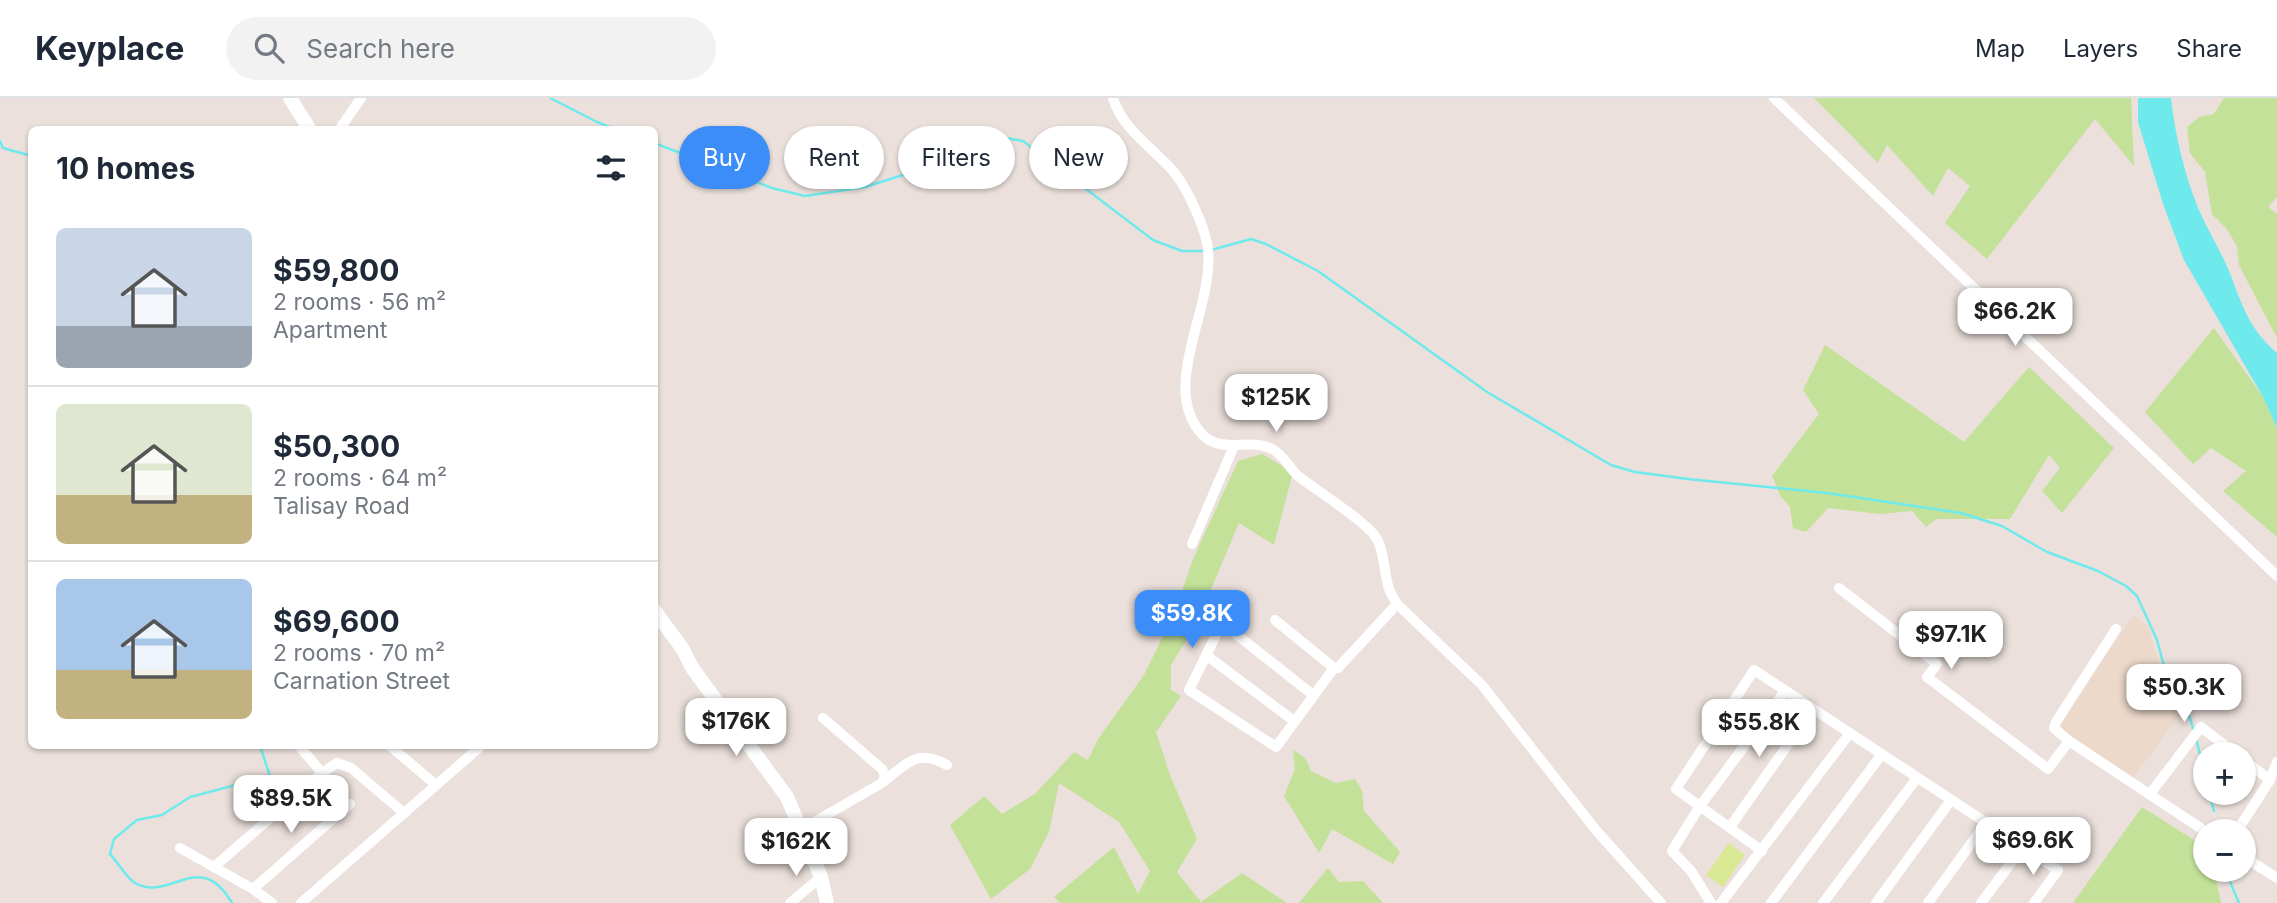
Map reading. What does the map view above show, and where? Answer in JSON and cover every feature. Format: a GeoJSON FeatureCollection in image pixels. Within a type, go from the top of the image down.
{"type":"FeatureCollection","features":[{"type":"Feature","properties":{"kind":"main road"},"geometry":{"type":"LineString","coordinates":[[290,98],[308,126]]}},
{"type":"Feature","properties":{"kind":"main road"},"geometry":{"type":"LineString","coordinates":[[658,615],[682,648],[692,669],[787,797],[821,877],[827,903]]}},
{"type":"Feature","properties":{"kind":"street"},"geometry":{"type":"LineString","coordinates":[[342,126],[361,98]]}},
{"type":"Feature","properties":{"kind":"street"},"geometry":{"type":"LineString","coordinates":[[1113,98],[1116,109],[1127,125],[1186,188],[1207,243],[1208,279],[1184,377],[1187,403],[1194,423],[1203,436],[1217,444],[1257,445],[1273,449],[1293,471],[1363,524],[1377,539],[1388,589],[1397,604],[1482,685],[1595,829],[1661,903]]}},
{"type":"Feature","properties":{"kind":"street"},"geometry":{"type":"LineString","coordinates":[[1774,98],[2277,576]]}},
{"type":"Feature","properties":{"kind":"street"},"geometry":{"type":"LineString","coordinates":[[1192,544],[1234,446]]}},
{"type":"Feature","properties":{"kind":"street"},"geometry":{"type":"LineString","coordinates":[[1839,588],[1937,664],[1927,677],[2048,769],[2069,741]]}},
{"type":"Feature","properties":{"kind":"street"},"geometry":{"type":"LineString","coordinates":[[1313,695],[1222,623],[1189,690],[1276,747],[1334,668],[1338,668],[1397,604]]}},
{"type":"Feature","properties":{"kind":"street"},"geometry":{"type":"LineString","coordinates":[[1275,620],[1334,668]]}},
{"type":"Feature","properties":{"kind":"street"},"geometry":{"type":"LineString","coordinates":[[2116,629],[2054,728],[2069,741],[2193,823]]}},
{"type":"Feature","properties":{"kind":"street"},"geometry":{"type":"LineString","coordinates":[[1206,654],[1294,721]]}},
{"type":"Feature","properties":{"kind":"street"},"geometry":{"type":"LineString","coordinates":[[1762,851],[1676,789],[1754,670],[2058,870],[2034,903]]}},
{"type":"Feature","properties":{"kind":"street"},"geometry":{"type":"LineString","coordinates":[[1711,903],[1691,871],[1672,851],[1700,806],[1785,691]]}},
{"type":"Feature","properties":{"kind":"street"},"geometry":{"type":"LineString","coordinates":[[1730,827],[1813,709]]}},
{"type":"Feature","properties":{"kind":"street"},"geometry":{"type":"LineString","coordinates":[[823,718],[882,769],[885,776],[882,783]]}},
{"type":"Feature","properties":{"kind":"street"},"geometry":{"type":"LineString","coordinates":[[2150,794],[2201,727],[2220,742]]}},
{"type":"Feature","properties":{"kind":"street"},"geometry":{"type":"LineString","coordinates":[[1721,903],[1850,733]]}},
{"type":"Feature","properties":{"kind":"street"},"geometry":{"type":"LineString","coordinates":[[302,749],[322,773]]}},
{"type":"Feature","properties":{"kind":"street"},"geometry":{"type":"LineString","coordinates":[[394,749],[436,785]]}},
{"type":"Feature","properties":{"kind":"street"},"geometry":{"type":"LineString","coordinates":[[301,903],[478,749]]}},
{"type":"Feature","properties":{"kind":"street"},"geometry":{"type":"LineString","coordinates":[[1771,903],[1882,754]]}},
{"type":"Feature","properties":{"kind":"street"},"geometry":{"type":"LineString","coordinates":[[802,829],[882,783],[915,758],[928,756],[947,765]]}},
{"type":"Feature","properties":{"kind":"street"},"geometry":{"type":"LineString","coordinates":[[2244,819],[2270,780],[2277,762]]}},
{"type":"Feature","properties":{"kind":"street"},"geometry":{"type":"LineString","coordinates":[[214,867],[337,763],[345,764],[404,813]]}},
{"type":"Feature","properties":{"kind":"street"},"geometry":{"type":"LineString","coordinates":[[2256,769],[2270,780]]}},
{"type":"Feature","properties":{"kind":"street"},"geometry":{"type":"LineString","coordinates":[[1823,903],[1917,778]]}},
{"type":"Feature","properties":{"kind":"street"},"geometry":{"type":"LineString","coordinates":[[1876,903],[1951,800]]}},
{"type":"Feature","properties":{"kind":"street"},"geometry":{"type":"LineString","coordinates":[[253,889],[350,804]]}},
{"type":"Feature","properties":{"kind":"street"},"geometry":{"type":"LineString","coordinates":[[1928,903],[1986,823]]}},
{"type":"Feature","properties":{"kind":"street"},"geometry":{"type":"LineString","coordinates":[[1981,903],[2023,847]]}},
{"type":"Feature","properties":{"kind":"street"},"geometry":{"type":"LineString","coordinates":[[180,848],[253,889],[272,903]]}},
{"type":"Feature","properties":{"kind":"street"},"geometry":{"type":"LineString","coordinates":[[2256,865],[2277,878]]}},
{"type":"Feature","properties":{"kind":"street"},"geometry":{"type":"LineString","coordinates":[[790,903],[821,877]]}},
{"type":"Feature","properties":{"kind":"shaded area"},"geometry":{"type":"Polygon","coordinates":[[[2134,615],[2149,628],[2162,672],[2184,709],[2133,778],[2058,725],[2134,615]]]}},
{"type":"Feature","properties":{"kind":"green space"},"geometry":{"type":"Polygon","coordinates":[[[1814,98],[2131,98],[2134,166],[2095,119],[1987,259],[1945,223],[1970,186],[1948,168],[1933,196],[1887,145],[1878,163],[1814,98]]]}},
{"type":"Feature","properties":{"kind":"green space"},"geometry":{"type":"Polygon","coordinates":[[[2224,98],[2277,98],[2277,197],[2268,207],[2277,214],[2277,338],[2239,265],[2237,246],[2226,228],[2212,214],[2205,172],[2190,153],[2187,127],[2199,117],[2214,114],[2224,98]]]}},
{"type":"Feature","properties":{"kind":"green space"},"geometry":{"type":"Polygon","coordinates":[[[2214,328],[2263,397],[2277,429],[2277,537],[2223,491],[2246,471],[2211,448],[2193,464],[2145,412],[2214,328]]]}},
{"type":"Feature","properties":{"kind":"green space"},"geometry":{"type":"Polygon","coordinates":[[[1825,345],[1964,442],[2029,367],[2114,448],[2062,513],[2042,491],[2060,468],[2049,455],[2010,519],[1936,519],[1926,527],[1912,511],[1880,514],[1828,508],[1806,532],[1793,528],[1790,507],[1781,497],[1772,476],[1819,414],[1803,390],[1825,345]]]}},
{"type":"Feature","properties":{"kind":"green space"},"geometry":{"type":"Polygon","coordinates":[[[1262,454],[1293,472],[1274,545],[1239,523],[1196,625],[1171,665],[1171,690],[1181,696],[1156,732],[1170,775],[1197,839],[1177,872],[1201,902],[1242,873],[1287,903],[1060,903],[1054,897],[1114,847],[1138,894],[1150,871],[1119,822],[1059,783],[1049,832],[1030,869],[991,899],[950,825],[984,796],[1002,814],[1035,794],[1074,752],[1088,760],[1098,739],[1144,675],[1174,614],[1193,559],[1238,461],[1262,454]]]}},
{"type":"Feature","properties":{"kind":"green space"},"geometry":{"type":"Polygon","coordinates":[[[1293,750],[1305,758],[1311,771],[1336,783],[1355,779],[1362,791],[1364,811],[1400,852],[1393,864],[1332,829],[1319,853],[1284,796],[1295,769],[1293,750]]]}},
{"type":"Feature","properties":{"kind":"green space"},"geometry":{"type":"Polygon","coordinates":[[[2142,807],[2193,839],[2193,882],[2217,882],[2221,903],[2073,903],[2142,807]]]}},
{"type":"Feature","properties":{"kind":"green space"},"geometry":{"type":"Polygon","coordinates":[[[1729,843],[1745,855],[1723,887],[1706,875],[1729,843]]]}},
{"type":"Feature","properties":{"kind":"green space"},"geometry":{"type":"Polygon","coordinates":[[[1328,868],[1339,882],[1363,881],[1383,903],[1299,903],[1328,868]]]}},
{"type":"Feature","properties":{"kind":"water"},"geometry":{"type":"Polygon","coordinates":[[[2138,98],[2171,98],[2181,154],[2198,208],[2252,325],[2277,353],[2277,428],[2263,397],[2184,260],[2163,204],[2138,122],[2138,98]]]}},
{"type":"Feature","properties":{"kind":"waterway"},"geometry":{"type":"LineString","coordinates":[[550,98],[607,126]]}},
{"type":"Feature","properties":{"kind":"waterway"},"geometry":{"type":"LineString","coordinates":[[658,145],[772,188],[805,196],[865,187],[922,169],[963,145],[1000,137],[1023,141],[1153,240],[1182,251],[1204,251]]}},
{"type":"Feature","properties":{"kind":"waterway"},"geometry":{"type":"LineString","coordinates":[[0,141],[3,148],[28,155]]}},
{"type":"Feature","properties":{"kind":"waterway"},"geometry":{"type":"LineString","coordinates":[[1211,250],[1251,239],[1318,271],[1487,392],[1611,465],[1635,472],[1827,493],[1961,513],[2002,526],[2047,552],[2098,571],[2126,586],[2137,596],[2157,640],[2167,677],[2190,718],[2194,732]]}},
{"type":"Feature","properties":{"kind":"waterway"},"geometry":{"type":"LineString","coordinates":[[2196,738],[2197,742]]}},
{"type":"Feature","properties":{"kind":"waterway"},"geometry":{"type":"LineString","coordinates":[[232,903],[220,887],[208,879],[196,877],[160,887],[135,883],[110,854],[114,839],[137,820],[162,815],[190,797],[270,776],[261,749]]}},
{"type":"Feature","properties":{"kind":"waterway"},"geometry":{"type":"LineString","coordinates":[[2212,805],[2214,811]]}},
{"type":"Feature","properties":{"kind":"waterway"},"geometry":{"type":"LineString","coordinates":[[2230,882],[2239,903]]}}]}
